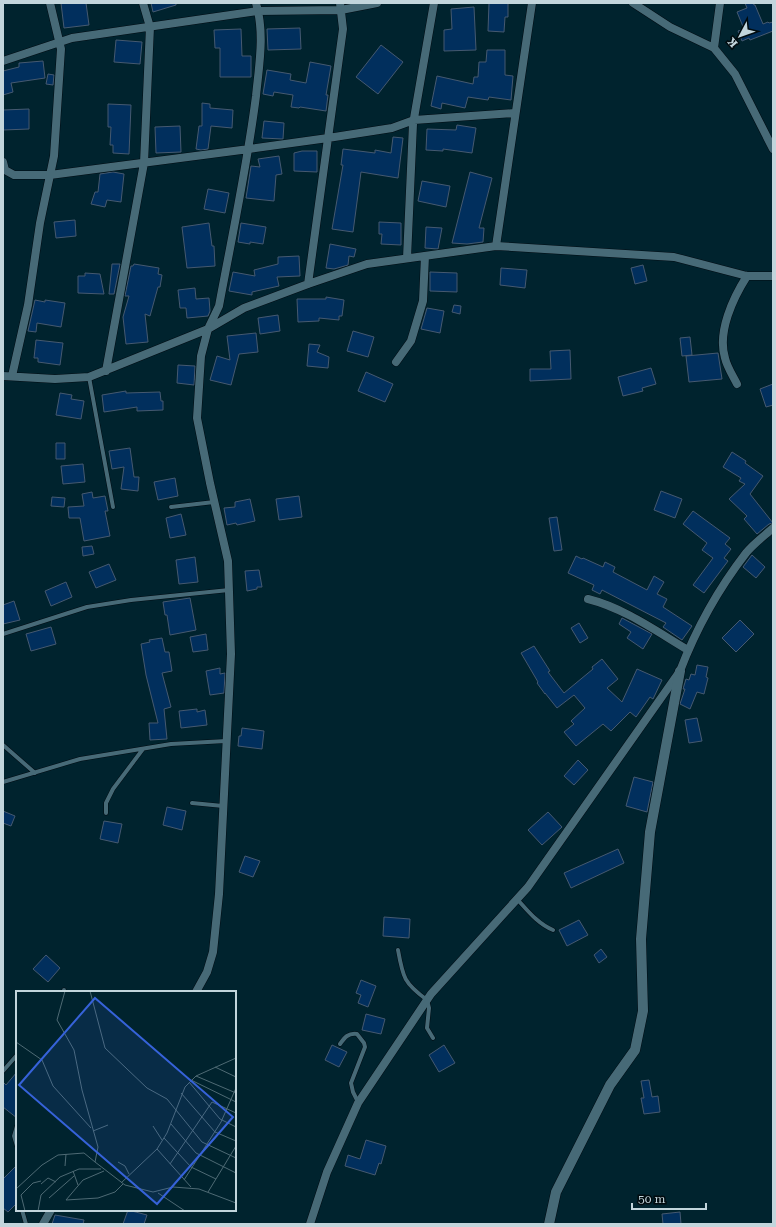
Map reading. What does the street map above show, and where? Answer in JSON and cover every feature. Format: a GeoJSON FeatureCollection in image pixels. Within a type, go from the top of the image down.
{"type":"FeatureCollection","features":[{"type":"Feature","properties":{"kind":"street"},"geometry":{"type":"LineString","coordinates":[[50,3],[62,54],[54,156],[40,223],[28,306],[7,376],[56,379],[89,377],[208,329],[244,308],[367,264],[496,246],[674,257],[747,276],[773,276]]}},
{"type":"Feature","properties":{"kind":"street"},"geometry":{"type":"LineString","coordinates":[[106,371],[144,163],[150,27],[143,3]]}},
{"type":"Feature","properties":{"kind":"street"},"geometry":{"type":"LineString","coordinates":[[197,991],[207,972],[213,952],[219,894],[230,654],[228,561],[197,418],[202,356],[208,329],[219,306],[249,149],[262,44],[256,3]]}},
{"type":"Feature","properties":{"kind":"street"},"geometry":{"type":"LineString","coordinates":[[3,61],[72,38],[258,11],[377,3]]}},
{"type":"Feature","properties":{"kind":"street"},"geometry":{"type":"LineString","coordinates":[[407,258],[414,120],[434,3]]}},
{"type":"Feature","properties":{"kind":"street"},"geometry":{"type":"LineString","coordinates":[[496,246],[532,3]]}},
{"type":"Feature","properties":{"kind":"street"},"geometry":{"type":"LineString","coordinates":[[633,3],[670,27],[714,48],[736,74],[773,149]]}},
{"type":"Feature","properties":{"kind":"street"},"geometry":{"type":"LineString","coordinates":[[714,48],[720,3]]}},
{"type":"Feature","properties":{"kind":"street"},"geometry":{"type":"LineString","coordinates":[[308,284],[343,29],[340,6]]}},
{"type":"Feature","properties":{"kind":"street"},"geometry":{"type":"LineString","coordinates":[[3,162],[5,170],[10,174],[50,175],[328,138],[392,128],[414,120],[515,113]]}},
{"type":"Feature","properties":{"kind":"street"},"geometry":{"type":"LineString","coordinates":[[396,362],[412,341],[423,301],[425,256]]}},
{"type":"Feature","properties":{"kind":"street"},"geometry":{"type":"LineString","coordinates":[[737,384],[725,358],[723,331],[738,290],[747,276]]}},
{"type":"Feature","properties":{"kind":"street"},"geometry":{"type":"LineString","coordinates":[[549,1224],[556,1192],[610,1085],[635,1050],[643,1010],[641,939],[650,832],[680,670],[688,650],[714,600],[747,552],[773,528]]}},
{"type":"Feature","properties":{"kind":"street"},"geometry":{"type":"LineString","coordinates":[[588,598],[630,616],[688,650]]}},
{"type":"Feature","properties":{"kind":"street"},"geometry":{"type":"LineString","coordinates":[[310,1224],[327,1172],[358,1103],[427,1000],[528,887],[680,670]]}},
{"type":"Feature","properties":{"kind":"street"},"geometry":{"type":"LineString","coordinates":[[43,1224],[50,1211]]}},
{"type":"Feature","properties":{"kind":"lane"},"geometry":{"type":"LineString","coordinates":[[89,377],[113,507]]}},
{"type":"Feature","properties":{"kind":"lane"},"geometry":{"type":"LineString","coordinates":[[172,507],[214,502]]}},
{"type":"Feature","properties":{"kind":"lane"},"geometry":{"type":"LineString","coordinates":[[3,634],[87,607],[131,600],[229,590]]}},
{"type":"Feature","properties":{"kind":"lane"},"geometry":{"type":"LineString","coordinates":[[3,782],[80,760],[171,744],[226,741]]}},
{"type":"Feature","properties":{"kind":"lane"},"geometry":{"type":"LineString","coordinates":[[3,745],[35,773]]}},
{"type":"Feature","properties":{"kind":"lane"},"geometry":{"type":"LineString","coordinates":[[106,813],[106,803],[113,789],[143,749]]}},
{"type":"Feature","properties":{"kind":"lane"},"geometry":{"type":"LineString","coordinates":[[192,804],[223,806]]}},
{"type":"Feature","properties":{"kind":"lane"},"geometry":{"type":"LineString","coordinates":[[517,899],[536,920],[553,930]]}},
{"type":"Feature","properties":{"kind":"lane"},"geometry":{"type":"LineString","coordinates":[[398,950],[402,974],[413,989],[427,1000],[429,1008],[427,1028],[433,1038]]}},
{"type":"Feature","properties":{"kind":"lane"},"geometry":{"type":"LineString","coordinates":[[340,1044],[346,1036],[351,1034],[357,1034],[364,1043],[365,1047],[351,1083],[358,1103]]}},
{"type":"Feature","properties":{"kind":"lane"},"geometry":{"type":"LineString","coordinates":[[3,1071],[16,1056]]}},
{"type":"Feature","properties":{"kind":"lane"},"geometry":{"type":"LineString","coordinates":[[16,1129],[14,1136],[16,1143]]}},
{"type":"Feature","properties":{"kind":"lane"},"geometry":{"type":"LineString","coordinates":[[22,1211],[26,1224]]}},
{"type":"Feature","properties":{"kind":"building"},"geometry":{"type":"Polygon","coordinates":[[[61,3],[86,3],[89,25],[64,28],[61,3]]]}},
{"type":"Feature","properties":{"kind":"building"},"geometry":{"type":"Polygon","coordinates":[[[151,3],[176,3],[176,5],[153,12],[151,3]]]}},
{"type":"Feature","properties":{"kind":"building"},"geometry":{"type":"Polygon","coordinates":[[[489,3],[508,3],[508,17],[505,17],[504,32],[488,31],[489,3]]]}},
{"type":"Feature","properties":{"kind":"building"},"geometry":{"type":"Polygon","coordinates":[[[745,3],[753,3],[755,5],[763,24],[773,22],[773,31],[750,40],[749,38],[742,41],[738,31],[744,29],[737,12],[747,8],[745,3]]]}},
{"type":"Feature","properties":{"kind":"building"},"geometry":{"type":"Polygon","coordinates":[[[474,7],[476,50],[444,51],[444,30],[452,29],[451,9],[474,7]]]}},
{"type":"Feature","properties":{"kind":"building"},"geometry":{"type":"Polygon","coordinates":[[[300,28],[301,49],[268,50],[267,29],[300,28]]]}},
{"type":"Feature","properties":{"kind":"building"},"geometry":{"type":"Polygon","coordinates":[[[241,29],[242,56],[251,56],[251,77],[220,77],[220,48],[215,48],[214,30],[241,29]]]}},
{"type":"Feature","properties":{"kind":"building"},"geometry":{"type":"Polygon","coordinates":[[[116,40],[142,42],[140,64],[114,62],[116,40]]]}},
{"type":"Feature","properties":{"kind":"building"},"geometry":{"type":"Polygon","coordinates":[[[381,45],[403,62],[378,94],[356,77],[381,45]]]}},
{"type":"Feature","properties":{"kind":"building"},"geometry":{"type":"Polygon","coordinates":[[[487,50],[505,50],[505,75],[513,76],[511,100],[489,97],[488,100],[468,97],[465,108],[442,103],[441,109],[431,106],[437,76],[473,84],[474,77],[478,77],[479,62],[486,62],[487,50]]]}},
{"type":"Feature","properties":{"kind":"building"},"geometry":{"type":"Polygon","coordinates":[[[43,61],[45,78],[11,83],[13,92],[3,95],[3,71],[19,67],[19,63],[43,61]]]}},
{"type":"Feature","properties":{"kind":"building"},"geometry":{"type":"Polygon","coordinates":[[[310,62],[331,66],[326,95],[328,95],[326,111],[291,107],[293,95],[274,92],[273,96],[263,94],[267,70],[291,74],[290,80],[306,83],[310,62]]]}},
{"type":"Feature","properties":{"kind":"building"},"geometry":{"type":"Polygon","coordinates":[[[48,74],[54,75],[53,85],[46,84],[48,74]]]}},
{"type":"Feature","properties":{"kind":"building"},"geometry":{"type":"Polygon","coordinates":[[[202,103],[210,104],[210,108],[233,110],[232,128],[211,126],[208,149],[201,150],[196,149],[199,126],[202,126],[202,103]]]}},
{"type":"Feature","properties":{"kind":"building"},"geometry":{"type":"Polygon","coordinates":[[[108,104],[131,105],[129,154],[113,153],[113,145],[110,145],[111,127],[108,127],[108,104]]]}},
{"type":"Feature","properties":{"kind":"building"},"geometry":{"type":"Polygon","coordinates":[[[29,109],[29,129],[3,130],[3,110],[29,109]]]}},
{"type":"Feature","properties":{"kind":"building"},"geometry":{"type":"Polygon","coordinates":[[[264,121],[284,123],[283,139],[262,138],[264,121]]]}},
{"type":"Feature","properties":{"kind":"building"},"geometry":{"type":"Polygon","coordinates":[[[457,125],[476,128],[472,153],[443,149],[443,151],[426,150],[427,129],[456,130],[457,125]]]}},
{"type":"Feature","properties":{"kind":"building"},"geometry":{"type":"Polygon","coordinates":[[[180,126],[181,152],[156,153],[155,127],[180,126]]]}},
{"type":"Feature","properties":{"kind":"building"},"geometry":{"type":"Polygon","coordinates":[[[393,137],[403,138],[398,178],[361,172],[353,232],[332,229],[343,165],[341,165],[343,149],[375,153],[375,150],[391,153],[393,137]]]}},
{"type":"Feature","properties":{"kind":"building"},"geometry":{"type":"Polygon","coordinates":[[[302,151],[317,151],[317,172],[294,171],[294,153],[302,151]]]}},
{"type":"Feature","properties":{"kind":"building"},"geometry":{"type":"Polygon","coordinates":[[[279,156],[282,174],[276,175],[274,201],[246,198],[251,166],[260,167],[258,159],[279,156]]]}},
{"type":"Feature","properties":{"kind":"building"},"geometry":{"type":"Polygon","coordinates":[[[113,172],[124,174],[121,202],[107,200],[105,207],[91,204],[95,192],[98,192],[100,174],[113,172]]]}},
{"type":"Feature","properties":{"kind":"building"},"geometry":{"type":"Polygon","coordinates":[[[470,172],[492,178],[479,228],[484,228],[483,242],[467,244],[452,243],[470,172]]]}},
{"type":"Feature","properties":{"kind":"building"},"geometry":{"type":"Polygon","coordinates":[[[422,181],[450,186],[446,207],[418,201],[422,181]]]}},
{"type":"Feature","properties":{"kind":"building"},"geometry":{"type":"Polygon","coordinates":[[[208,189],[229,193],[225,213],[204,209],[208,189]]]}},
{"type":"Feature","properties":{"kind":"building"},"geometry":{"type":"Polygon","coordinates":[[[75,220],[76,236],[56,238],[54,222],[75,220]]]}},
{"type":"Feature","properties":{"kind":"building"},"geometry":{"type":"Polygon","coordinates":[[[379,222],[401,223],[401,245],[381,244],[382,234],[379,234],[379,222]]]}},
{"type":"Feature","properties":{"kind":"building"},"geometry":{"type":"Polygon","coordinates":[[[209,223],[212,246],[214,246],[215,266],[187,268],[182,227],[209,223]]]}},
{"type":"Feature","properties":{"kind":"building"},"geometry":{"type":"Polygon","coordinates":[[[241,223],[266,227],[263,244],[238,242],[241,223]]]}},
{"type":"Feature","properties":{"kind":"building"},"geometry":{"type":"Polygon","coordinates":[[[426,227],[442,228],[438,249],[425,248],[426,227]]]}},
{"type":"Feature","properties":{"kind":"building"},"geometry":{"type":"Polygon","coordinates":[[[330,244],[356,249],[354,257],[349,256],[348,265],[334,269],[326,268],[330,244]]]}},
{"type":"Feature","properties":{"kind":"building"},"geometry":{"type":"Polygon","coordinates":[[[299,256],[300,276],[277,277],[279,286],[252,292],[252,295],[229,291],[233,272],[255,276],[254,270],[278,264],[278,257],[299,256]]]}},
{"type":"Feature","properties":{"kind":"building"},"geometry":{"type":"Polygon","coordinates":[[[112,264],[120,264],[114,294],[109,294],[112,264]]]}},
{"type":"Feature","properties":{"kind":"building"},"geometry":{"type":"Polygon","coordinates":[[[134,264],[159,268],[158,274],[162,275],[160,287],[158,287],[150,316],[145,314],[148,342],[126,344],[123,317],[129,296],[125,296],[131,266],[134,264]]]}},
{"type":"Feature","properties":{"kind":"building"},"geometry":{"type":"Polygon","coordinates":[[[643,265],[647,281],[635,284],[631,268],[643,265]]]}},
{"type":"Feature","properties":{"kind":"building"},"geometry":{"type":"Polygon","coordinates":[[[501,268],[527,270],[525,288],[500,285],[501,268]]]}},
{"type":"Feature","properties":{"kind":"building"},"geometry":{"type":"Polygon","coordinates":[[[430,272],[457,273],[457,292],[430,291],[430,272]]]}},
{"type":"Feature","properties":{"kind":"building"},"geometry":{"type":"Polygon","coordinates":[[[85,273],[100,274],[104,294],[78,293],[78,276],[85,276],[85,273]]]}},
{"type":"Feature","properties":{"kind":"building"},"geometry":{"type":"Polygon","coordinates":[[[195,288],[196,299],[209,298],[210,311],[208,316],[187,318],[186,308],[180,308],[178,290],[195,288]]]}},
{"type":"Feature","properties":{"kind":"building"},"geometry":{"type":"Polygon","coordinates":[[[326,297],[344,300],[342,316],[339,316],[339,320],[319,318],[319,321],[298,322],[297,299],[326,299],[326,297]]]}},
{"type":"Feature","properties":{"kind":"building"},"geometry":{"type":"Polygon","coordinates":[[[35,300],[65,303],[61,327],[37,323],[36,332],[28,331],[35,300]]]}},
{"type":"Feature","properties":{"kind":"building"},"geometry":{"type":"Polygon","coordinates":[[[454,305],[461,306],[460,314],[452,312],[454,305]]]}},
{"type":"Feature","properties":{"kind":"building"},"geometry":{"type":"Polygon","coordinates":[[[427,308],[444,311],[440,333],[421,329],[427,308]]]}},
{"type":"Feature","properties":{"kind":"building"},"geometry":{"type":"Polygon","coordinates":[[[278,315],[280,331],[260,334],[258,318],[278,315]]]}},
{"type":"Feature","properties":{"kind":"building"},"geometry":{"type":"Polygon","coordinates":[[[353,331],[374,337],[368,357],[347,351],[353,331]]]}},
{"type":"Feature","properties":{"kind":"building"},"geometry":{"type":"Polygon","coordinates":[[[256,333],[258,352],[239,354],[231,385],[210,380],[217,356],[230,360],[227,336],[256,333]]]}},
{"type":"Feature","properties":{"kind":"building"},"geometry":{"type":"Polygon","coordinates":[[[690,337],[692,355],[682,356],[680,338],[690,337]]]}},
{"type":"Feature","properties":{"kind":"building"},"geometry":{"type":"Polygon","coordinates":[[[36,340],[63,343],[60,365],[38,362],[38,358],[34,358],[36,340]]]}},
{"type":"Feature","properties":{"kind":"building"},"geometry":{"type":"Polygon","coordinates":[[[309,344],[320,345],[317,352],[329,357],[328,368],[307,366],[309,344]]]}},
{"type":"Feature","properties":{"kind":"building"},"geometry":{"type":"Polygon","coordinates":[[[570,350],[571,379],[530,381],[530,369],[551,369],[550,351],[570,350]]]}},
{"type":"Feature","properties":{"kind":"building"},"geometry":{"type":"Polygon","coordinates":[[[718,353],[722,379],[689,382],[686,356],[718,353]]]}},
{"type":"Feature","properties":{"kind":"building"},"geometry":{"type":"Polygon","coordinates":[[[178,365],[195,366],[194,385],[177,383],[178,365]]]}},
{"type":"Feature","properties":{"kind":"building"},"geometry":{"type":"Polygon","coordinates":[[[651,368],[656,384],[642,388],[643,391],[623,396],[618,377],[651,368]]]}},
{"type":"Feature","properties":{"kind":"building"},"geometry":{"type":"Polygon","coordinates":[[[366,372],[393,384],[385,402],[358,391],[366,372]]]}},
{"type":"Feature","properties":{"kind":"building"},"geometry":{"type":"Polygon","coordinates":[[[773,384],[773,405],[766,407],[760,389],[773,384]]]}},
{"type":"Feature","properties":{"kind":"building"},"geometry":{"type":"Polygon","coordinates":[[[126,391],[126,393],[160,392],[161,401],[163,401],[163,410],[137,411],[137,407],[104,412],[102,395],[126,391]]]}},
{"type":"Feature","properties":{"kind":"building"},"geometry":{"type":"Polygon","coordinates":[[[60,393],[72,395],[71,399],[84,401],[81,419],[56,415],[60,393]]]}},
{"type":"Feature","properties":{"kind":"building"},"geometry":{"type":"Polygon","coordinates":[[[56,443],[65,443],[65,459],[56,459],[56,443]]]}},
{"type":"Feature","properties":{"kind":"building"},"geometry":{"type":"Polygon","coordinates":[[[130,448],[134,477],[139,477],[138,491],[121,489],[124,467],[112,469],[109,451],[130,448]]]}},
{"type":"Feature","properties":{"kind":"building"},"geometry":{"type":"Polygon","coordinates":[[[732,452],[746,461],[745,463],[763,476],[750,494],[773,523],[769,524],[757,534],[744,519],[747,516],[729,499],[745,484],[739,481],[741,478],[723,467],[732,452]]]}},
{"type":"Feature","properties":{"kind":"building"},"geometry":{"type":"Polygon","coordinates":[[[83,464],[85,482],[63,484],[61,466],[83,464]]]}},
{"type":"Feature","properties":{"kind":"building"},"geometry":{"type":"Polygon","coordinates":[[[175,478],[178,496],[158,500],[154,482],[175,478]]]}},
{"type":"Feature","properties":{"kind":"building"},"geometry":{"type":"Polygon","coordinates":[[[661,491],[682,499],[675,518],[654,510],[661,491]]]}},
{"type":"Feature","properties":{"kind":"building"},"geometry":{"type":"Polygon","coordinates":[[[92,492],[93,498],[105,496],[108,511],[105,511],[110,536],[84,541],[80,518],[69,518],[68,507],[84,506],[82,494],[92,492]]]}},
{"type":"Feature","properties":{"kind":"building"},"geometry":{"type":"Polygon","coordinates":[[[299,496],[302,517],[279,520],[276,499],[299,496]]]}},
{"type":"Feature","properties":{"kind":"building"},"geometry":{"type":"Polygon","coordinates":[[[52,497],[65,498],[64,507],[51,506],[52,497]]]}},
{"type":"Feature","properties":{"kind":"building"},"geometry":{"type":"Polygon","coordinates":[[[250,499],[255,521],[237,525],[236,523],[227,525],[224,508],[235,507],[235,502],[250,499]]]}},
{"type":"Feature","properties":{"kind":"building"},"geometry":{"type":"Polygon","coordinates":[[[693,511],[730,538],[725,544],[731,549],[724,558],[728,561],[704,593],[693,585],[713,558],[702,550],[707,543],[683,524],[693,511]]]}},
{"type":"Feature","properties":{"kind":"building"},"geometry":{"type":"Polygon","coordinates":[[[181,514],[186,535],[170,538],[166,518],[181,514]]]}},
{"type":"Feature","properties":{"kind":"building"},"geometry":{"type":"Polygon","coordinates":[[[557,517],[562,550],[554,551],[549,518],[557,517]]]}},
{"type":"Feature","properties":{"kind":"building"},"geometry":{"type":"Polygon","coordinates":[[[92,546],[94,554],[83,556],[82,547],[92,546]]]}},
{"type":"Feature","properties":{"kind":"building"},"geometry":{"type":"Polygon","coordinates":[[[752,555],[765,567],[756,578],[743,567],[752,555]]]}},
{"type":"Feature","properties":{"kind":"building"},"geometry":{"type":"Polygon","coordinates":[[[576,556],[603,567],[605,562],[615,567],[613,572],[647,590],[654,576],[664,582],[657,594],[667,599],[663,607],[692,626],[682,640],[663,627],[666,623],[602,590],[600,594],[592,590],[594,585],[568,573],[576,556]]]}},
{"type":"Feature","properties":{"kind":"building"},"geometry":{"type":"Polygon","coordinates":[[[195,557],[198,582],[179,584],[176,560],[195,557]]]}},
{"type":"Feature","properties":{"kind":"building"},"geometry":{"type":"Polygon","coordinates":[[[109,564],[116,580],[96,588],[89,572],[109,564]]]}},
{"type":"Feature","properties":{"kind":"building"},"geometry":{"type":"Polygon","coordinates":[[[259,570],[262,587],[257,587],[257,589],[247,591],[245,571],[259,570]]]}},
{"type":"Feature","properties":{"kind":"building"},"geometry":{"type":"Polygon","coordinates":[[[66,582],[72,597],[51,606],[45,591],[66,582]]]}},
{"type":"Feature","properties":{"kind":"building"},"geometry":{"type":"Polygon","coordinates":[[[190,598],[196,630],[170,635],[167,615],[165,615],[163,602],[190,598]]]}},
{"type":"Feature","properties":{"kind":"building"},"geometry":{"type":"Polygon","coordinates":[[[14,601],[20,620],[3,624],[3,605],[14,601]]]}},
{"type":"Feature","properties":{"kind":"building"},"geometry":{"type":"Polygon","coordinates":[[[622,618],[652,634],[643,649],[627,638],[631,632],[619,624],[622,618]]]}},
{"type":"Feature","properties":{"kind":"building"},"geometry":{"type":"Polygon","coordinates":[[[740,620],[754,634],[736,652],[722,638],[740,620]]]}},
{"type":"Feature","properties":{"kind":"building"},"geometry":{"type":"Polygon","coordinates":[[[579,623],[588,638],[580,643],[571,628],[579,623]]]}},
{"type":"Feature","properties":{"kind":"building"},"geometry":{"type":"Polygon","coordinates":[[[51,627],[56,644],[31,651],[26,634],[51,627]]]}},
{"type":"Feature","properties":{"kind":"building"},"geometry":{"type":"Polygon","coordinates":[[[206,634],[208,650],[193,652],[190,637],[206,634]]]}},
{"type":"Feature","properties":{"kind":"building"},"geometry":{"type":"Polygon","coordinates":[[[162,638],[165,652],[169,652],[172,671],[162,673],[171,707],[164,709],[167,739],[150,740],[149,723],[158,723],[146,675],[141,644],[150,642],[149,640],[162,638]]]}},
{"type":"Feature","properties":{"kind":"building"},"geometry":{"type":"Polygon","coordinates":[[[534,646],[550,671],[548,672],[564,693],[593,669],[592,667],[602,659],[618,679],[607,688],[622,702],[637,669],[662,680],[653,699],[650,697],[636,717],[630,712],[611,731],[603,724],[576,746],[564,732],[574,724],[571,721],[585,708],[574,695],[557,708],[545,694],[537,683],[538,682],[521,653],[534,646]]]}},
{"type":"Feature","properties":{"kind":"building"},"geometry":{"type":"Polygon","coordinates":[[[697,665],[708,667],[706,677],[708,678],[704,694],[697,692],[690,709],[680,704],[685,689],[683,689],[686,679],[689,680],[691,674],[695,675],[697,665]]]}},
{"type":"Feature","properties":{"kind":"building"},"geometry":{"type":"Polygon","coordinates":[[[220,668],[220,674],[225,673],[224,693],[210,695],[206,671],[220,668]]]}},
{"type":"Feature","properties":{"kind":"building"},"geometry":{"type":"Polygon","coordinates":[[[197,709],[197,712],[205,710],[207,725],[181,728],[179,711],[197,709]]]}},
{"type":"Feature","properties":{"kind":"building"},"geometry":{"type":"Polygon","coordinates":[[[697,718],[702,741],[689,743],[685,720],[697,718]]]}},
{"type":"Feature","properties":{"kind":"building"},"geometry":{"type":"Polygon","coordinates":[[[242,728],[264,731],[262,749],[238,746],[242,728]]]}},
{"type":"Feature","properties":{"kind":"building"},"geometry":{"type":"Polygon","coordinates":[[[578,760],[588,770],[574,785],[564,776],[578,760]]]}},
{"type":"Feature","properties":{"kind":"building"},"geometry":{"type":"Polygon","coordinates":[[[634,777],[653,782],[647,812],[626,806],[634,777]]]}},
{"type":"Feature","properties":{"kind":"building"},"geometry":{"type":"Polygon","coordinates":[[[167,807],[186,811],[182,830],[163,825],[167,807]]]}},
{"type":"Feature","properties":{"kind":"building"},"geometry":{"type":"Polygon","coordinates":[[[3,811],[15,816],[11,826],[3,823],[3,811]]]}},
{"type":"Feature","properties":{"kind":"building"},"geometry":{"type":"Polygon","coordinates":[[[548,812],[562,827],[542,845],[528,830],[548,812]]]}},
{"type":"Feature","properties":{"kind":"building"},"geometry":{"type":"Polygon","coordinates":[[[104,821],[122,824],[118,843],[100,839],[104,821]]]}},
{"type":"Feature","properties":{"kind":"building"},"geometry":{"type":"Polygon","coordinates":[[[618,849],[624,863],[571,888],[564,873],[618,849]]]}},
{"type":"Feature","properties":{"kind":"building"},"geometry":{"type":"Polygon","coordinates":[[[245,856],[260,861],[253,877],[239,872],[245,856]]]}},
{"type":"Feature","properties":{"kind":"building"},"geometry":{"type":"Polygon","coordinates":[[[384,917],[410,919],[409,938],[383,936],[384,917]]]}},
{"type":"Feature","properties":{"kind":"building"},"geometry":{"type":"Polygon","coordinates":[[[579,920],[588,935],[567,946],[559,930],[579,920]]]}},
{"type":"Feature","properties":{"kind":"building"},"geometry":{"type":"Polygon","coordinates":[[[601,949],[607,957],[599,963],[594,955],[601,949]]]}},
{"type":"Feature","properties":{"kind":"building"},"geometry":{"type":"Polygon","coordinates":[[[46,955],[60,968],[48,982],[33,969],[46,955]]]}},
{"type":"Feature","properties":{"kind":"building"},"geometry":{"type":"Polygon","coordinates":[[[361,980],[376,986],[368,1007],[358,1003],[361,995],[356,993],[361,980]]]}},
{"type":"Feature","properties":{"kind":"building"},"geometry":{"type":"Polygon","coordinates":[[[366,1014],[385,1019],[381,1034],[362,1030],[366,1014]]]}},
{"type":"Feature","properties":{"kind":"building"},"geometry":{"type":"Polygon","coordinates":[[[332,1045],[347,1052],[339,1067],[325,1060],[332,1045]]]}},
{"type":"Feature","properties":{"kind":"building"},"geometry":{"type":"Polygon","coordinates":[[[444,1045],[455,1063],[439,1072],[429,1055],[444,1045]]]}},
{"type":"Feature","properties":{"kind":"building"},"geometry":{"type":"Polygon","coordinates":[[[16,1073],[16,1117],[3,1107],[3,1082],[6,1085],[16,1073]]]}},
{"type":"Feature","properties":{"kind":"building"},"geometry":{"type":"Polygon","coordinates":[[[649,1080],[652,1097],[658,1096],[660,1112],[644,1114],[641,1098],[644,1098],[641,1081],[649,1080]]]}},
{"type":"Feature","properties":{"kind":"building"},"geometry":{"type":"Polygon","coordinates":[[[366,1140],[386,1146],[381,1164],[379,1163],[375,1175],[345,1166],[348,1155],[360,1159],[366,1140]]]}},
{"type":"Feature","properties":{"kind":"building"},"geometry":{"type":"Polygon","coordinates":[[[16,1166],[16,1204],[8,1212],[3,1208],[3,1179],[16,1166]]]}},
{"type":"Feature","properties":{"kind":"building"},"geometry":{"type":"Polygon","coordinates":[[[128,1211],[147,1215],[144,1224],[123,1224],[128,1211]]]}},
{"type":"Feature","properties":{"kind":"building"},"geometry":{"type":"Polygon","coordinates":[[[680,1212],[681,1224],[663,1224],[662,1214],[680,1212]]]}},
{"type":"Feature","properties":{"kind":"building"},"geometry":{"type":"Polygon","coordinates":[[[55,1215],[84,1220],[83,1224],[52,1224],[55,1215]]]}}]}
